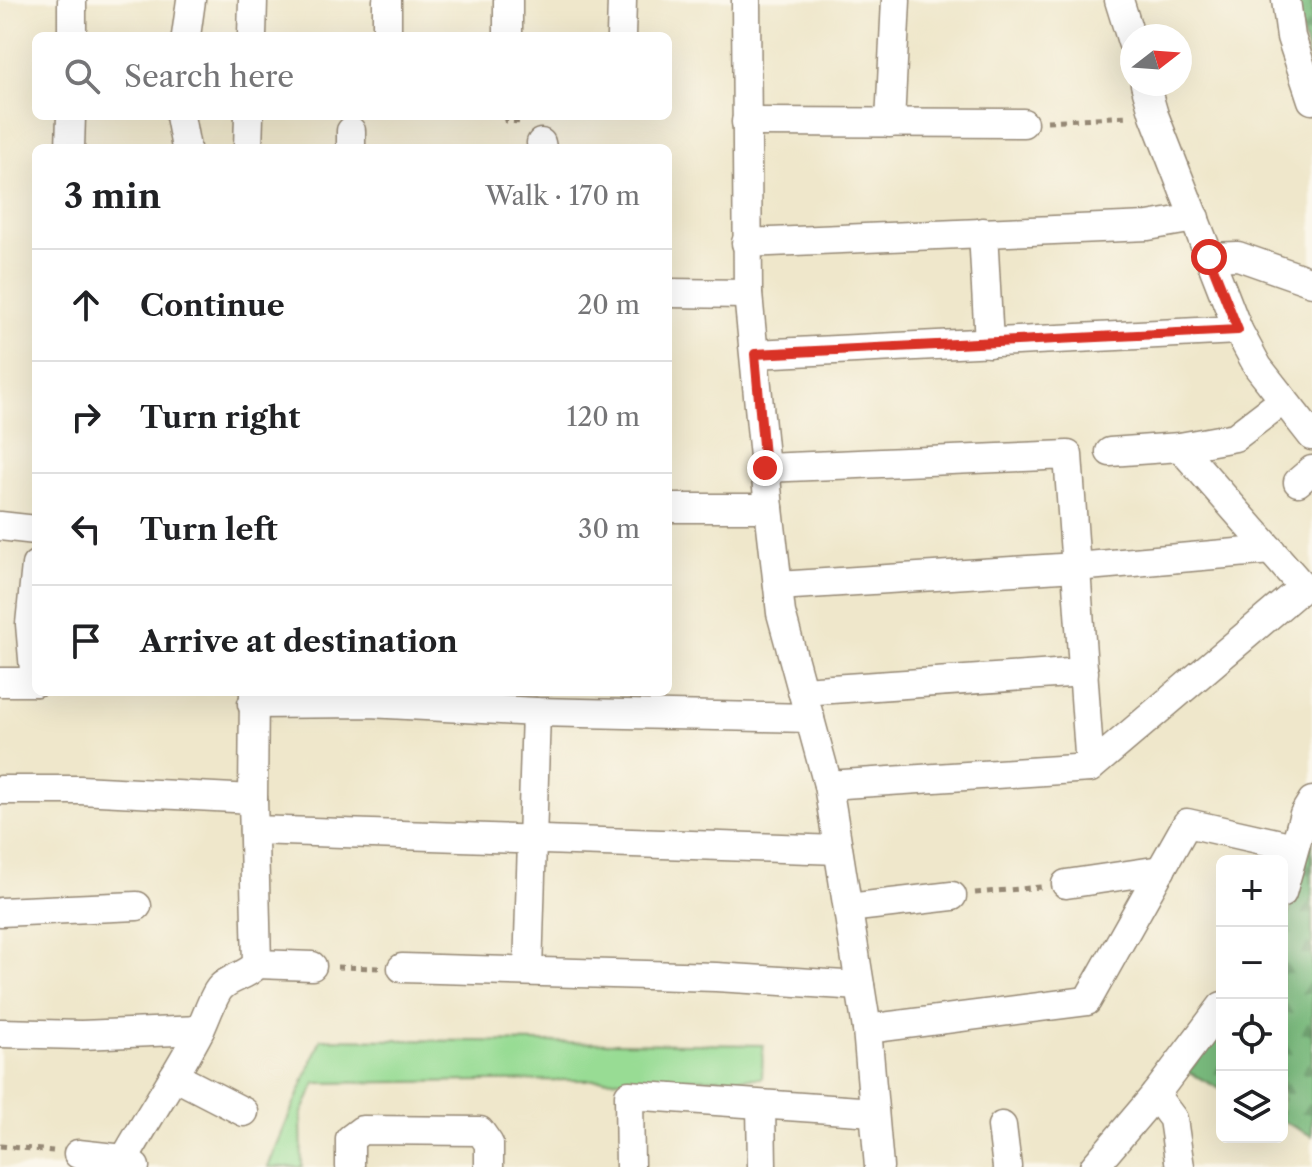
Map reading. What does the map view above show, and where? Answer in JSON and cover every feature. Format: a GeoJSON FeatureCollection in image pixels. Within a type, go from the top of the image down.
{"type":"FeatureCollection","features":[{"type":"Feature","properties":{"kind":"street"},"geometry":{"type":"LineString","coordinates":[[72,0],[72,32]]}},
{"type":"Feature","properties":{"kind":"street"},"geometry":{"type":"LineString","coordinates":[[187,32],[191,0]]}},
{"type":"Feature","properties":{"kind":"street"},"geometry":{"type":"LineString","coordinates":[[252,32],[253,0]]}},
{"type":"Feature","properties":{"kind":"street"},"geometry":{"type":"LineString","coordinates":[[387,0],[387,32]]}},
{"type":"Feature","properties":{"kind":"street"},"geometry":{"type":"LineString","coordinates":[[508,0],[508,32]]}},
{"type":"Feature","properties":{"kind":"street"},"geometry":{"type":"LineString","coordinates":[[621,32],[622,0]]}},
{"type":"Feature","properties":{"kind":"street"},"geometry":{"type":"LineString","coordinates":[[746,0],[748,294],[769,508],[781,613],[828,785],[867,1029],[879,1167]]}},
{"type":"Feature","properties":{"kind":"street"},"geometry":{"type":"LineString","coordinates":[[890,123],[896,0]]}},
{"type":"Feature","properties":{"kind":"street"},"geometry":{"type":"LineString","coordinates":[[1119,0],[1126,24]]}},
{"type":"Feature","properties":{"kind":"street"},"geometry":{"type":"LineString","coordinates":[[1286,0],[1291,37],[1312,100]]}},
{"type":"Feature","properties":{"kind":"street"},"geometry":{"type":"LineString","coordinates":[[1148,96],[1238,330],[1258,367],[1312,436]]}},
{"type":"Feature","properties":{"kind":"street"},"geometry":{"type":"LineString","coordinates":[[70,144],[71,120]]}},
{"type":"Feature","properties":{"kind":"street"},"geometry":{"type":"LineString","coordinates":[[181,120],[185,144]]}},
{"type":"Feature","properties":{"kind":"street"},"geometry":{"type":"LineString","coordinates":[[248,144],[249,120]]}},
{"type":"Feature","properties":{"kind":"street"},"geometry":{"type":"LineString","coordinates":[[746,122],[1023,123]]}},
{"type":"Feature","properties":{"kind":"street"},"geometry":{"type":"LineString","coordinates":[[746,243],[1148,226],[1195,218]]}},
{"type":"Feature","properties":{"kind":"street"},"geometry":{"type":"LineString","coordinates":[[983,232],[989,343]]}},
{"type":"Feature","properties":{"kind":"street"},"geometry":{"type":"LineString","coordinates":[[1209,257],[1238,256],[1312,282]]}},
{"type":"Feature","properties":{"kind":"street"},"geometry":{"type":"LineString","coordinates":[[672,293],[748,294]]}},
{"type":"Feature","properties":{"kind":"street"},"geometry":{"type":"LineString","coordinates":[[755,354],[1238,330]]}},
{"type":"Feature","properties":{"kind":"street"},"geometry":{"type":"LineString","coordinates":[[1110,452],[1180,447],[1235,437],[1282,401]]}},
{"type":"Feature","properties":{"kind":"street"},"geometry":{"type":"LineString","coordinates":[[828,785],[1090,768],[1303,587],[1180,447]]}},
{"type":"Feature","properties":{"kind":"street"},"geometry":{"type":"LineString","coordinates":[[765,468],[1068,455],[1090,768]]}},
{"type":"Feature","properties":{"kind":"street"},"geometry":{"type":"LineString","coordinates":[[672,508],[769,508]]}},
{"type":"Feature","properties":{"kind":"street"},"geometry":{"type":"LineString","coordinates":[[0,526],[32,530]]}},
{"type":"Feature","properties":{"kind":"street"},"geometry":{"type":"LineString","coordinates":[[778,586],[1076,567],[1271,550]]}},
{"type":"Feature","properties":{"kind":"street"},"geometry":{"type":"LineString","coordinates":[[32,604],[32,643]]}},
{"type":"Feature","properties":{"kind":"street"},"geometry":{"type":"LineString","coordinates":[[78,1154],[127,1164],[154,1104],[174,1076],[221,987],[250,972],[257,964],[253,698],[536,712],[806,704],[1084,672]]}},
{"type":"Feature","properties":{"kind":"street"},"geometry":{"type":"LineString","coordinates":[[0,682],[32,682]]}},
{"type":"Feature","properties":{"kind":"street"},"geometry":{"type":"LineString","coordinates":[[528,971],[536,712]]}},
{"type":"Feature","properties":{"kind":"street"},"geometry":{"type":"LineString","coordinates":[[0,790],[80,790],[253,799]]}},
{"type":"Feature","properties":{"kind":"street"},"geometry":{"type":"LineString","coordinates":[[1288,870],[1304,814],[1312,801]]}},
{"type":"Feature","properties":{"kind":"street"},"geometry":{"type":"LineString","coordinates":[[867,1029],[1087,1001],[1187,823],[1294,847]]}},
{"type":"Feature","properties":{"kind":"street"},"geometry":{"type":"LineString","coordinates":[[254,830],[838,850]]}},
{"type":"Feature","properties":{"kind":"street"},"geometry":{"type":"LineString","coordinates":[[1066,884],[1161,870]]}},
{"type":"Feature","properties":{"kind":"street"},"geometry":{"type":"LineString","coordinates":[[848,908],[952,896]]}},
{"type":"Feature","properties":{"kind":"street"},"geometry":{"type":"LineString","coordinates":[[0,912],[137,906]]}},
{"type":"Feature","properties":{"kind":"street"},"geometry":{"type":"LineString","coordinates":[[257,964],[312,966]]}},
{"type":"Feature","properties":{"kind":"street"},"geometry":{"type":"LineString","coordinates":[[402,968],[716,977],[860,986]]}},
{"type":"Feature","properties":{"kind":"street"},"geometry":{"type":"LineString","coordinates":[[1094,1167],[1155,1095],[1216,1014]]}},
{"type":"Feature","properties":{"kind":"street"},"geometry":{"type":"LineString","coordinates":[[0,1033],[81,1035],[200,1030]]}},
{"type":"Feature","properties":{"kind":"street"},"geometry":{"type":"LineString","coordinates":[[174,1076],[244,1112]]}},
{"type":"Feature","properties":{"kind":"street"},"geometry":{"type":"LineString","coordinates":[[630,1167],[629,1095],[874,1112]]}},
{"type":"Feature","properties":{"kind":"street"},"geometry":{"type":"LineString","coordinates":[[1155,1095],[1173,1119],[1180,1167]]}},
{"type":"Feature","properties":{"kind":"street"},"geometry":{"type":"LineString","coordinates":[[761,1105],[762,1167]]}},
{"type":"Feature","properties":{"kind":"street"},"geometry":{"type":"LineString","coordinates":[[1002,1126],[1007,1167]]}},
{"type":"Feature","properties":{"kind":"street"},"geometry":{"type":"LineString","coordinates":[[350,1167],[350,1139],[362,1130],[407,1130],[480,1131],[489,1144],[489,1167]]}},
{"type":"Feature","properties":{"kind":"path"},"geometry":{"type":"LineString","coordinates":[[1023,123],[1154,115]]}},
{"type":"Feature","properties":{"kind":"path"},"geometry":{"type":"LineString","coordinates":[[952,896],[1066,884]]}},
{"type":"Feature","properties":{"kind":"path"},"geometry":{"type":"LineString","coordinates":[[312,966],[402,968]]}},
{"type":"Feature","properties":{"kind":"path"},"geometry":{"type":"LineString","coordinates":[[0,1146],[78,1154]]}},
{"type":"Feature","properties":{"kind":"green space"},"geometry":{"type":"Polygon","coordinates":[[[1293,0],[1312,0],[1312,68],[1293,0]]]}},
{"type":"Feature","properties":{"kind":"green space"},"geometry":{"type":"Polygon","coordinates":[[[1312,840],[1312,1136],[1288,1124],[1288,918],[1312,840]]]}},
{"type":"Feature","properties":{"kind":"green space"},"geometry":{"type":"Polygon","coordinates":[[[1216,1037],[1216,1087],[1188,1072],[1216,1037]]]}},
{"type":"Feature","properties":{"kind":"green space"},"geometry":{"type":"Polygon","coordinates":[[[321,1039],[763,1045],[762,1078],[316,1083],[301,1115],[302,1167],[268,1167],[321,1039]]]}},
{"type":"Feature","properties":{"kind":"route"},"geometry":{"type":"LineString","coordinates":[[765,468],[755,354],[1238,330],[1209,257]]}}]}
